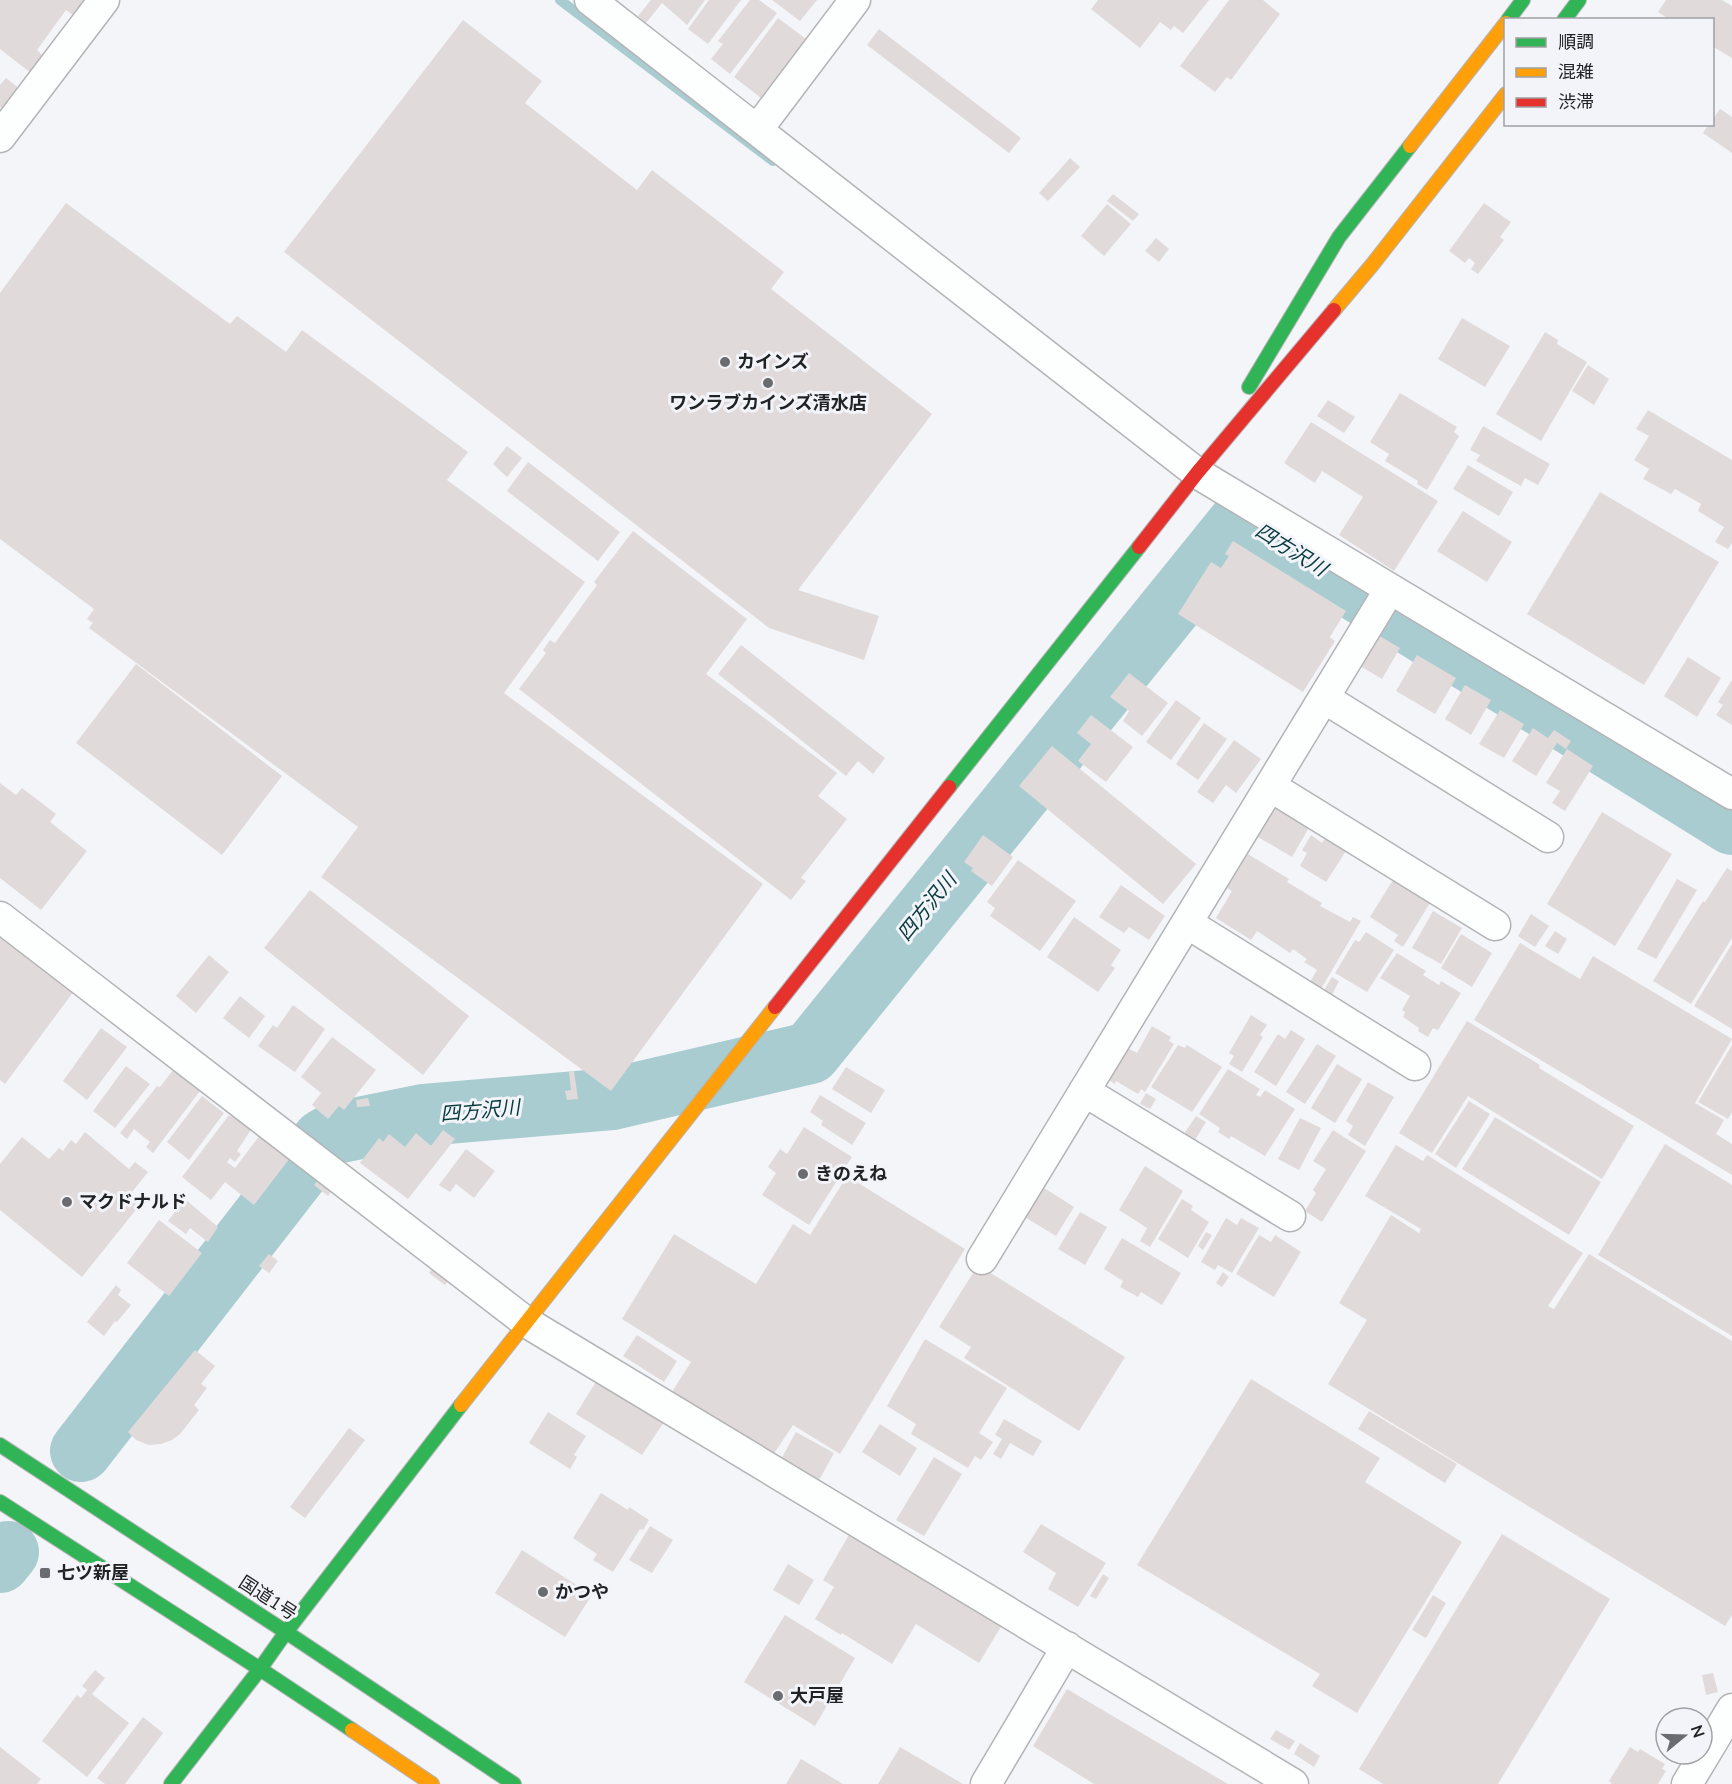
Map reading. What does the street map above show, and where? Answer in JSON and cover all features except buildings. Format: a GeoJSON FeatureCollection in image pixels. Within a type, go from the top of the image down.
{"type":"FeatureCollection","features":[{"type":"Feature","properties":{"kind":"main road"},"geometry":{"type":"LineString","coordinates":[[1509,18],[1523,0]]}},
{"type":"Feature","properties":{"kind":"main road"},"geometry":{"type":"LineString","coordinates":[[1566,18],[1579,0]]}},
{"type":"Feature","properties":{"kind":"main road"},"geometry":{"type":"LineString","coordinates":[[1197,473],[1339,237],[1504,25]]}},
{"type":"Feature","properties":{"kind":"main road"},"geometry":{"type":"LineString","coordinates":[[171,1784],[526,1322],[1197,473],[1372,265],[1504,97]]}},
{"type":"Feature","properties":{"kind":"main road","name":"国道1号"},"geometry":{"type":"LineString","coordinates":[[0,1445],[514,1784]]}},
{"type":"Feature","properties":{"kind":"main road"},"geometry":{"type":"LineString","coordinates":[[0,1502],[432,1784]]}},
{"type":"Feature","properties":{"kind":"street"},"geometry":{"type":"LineString","coordinates":[[0,137],[105,0]]}},
{"type":"Feature","properties":{"kind":"street"},"geometry":{"type":"LineString","coordinates":[[590,0],[1197,473],[1732,794]]}},
{"type":"Feature","properties":{"kind":"street"},"geometry":{"type":"LineString","coordinates":[[757,130],[855,0]]}},
{"type":"Feature","properties":{"kind":"street"},"geometry":{"type":"LineString","coordinates":[[982,1259],[1390,589]]}},
{"type":"Feature","properties":{"kind":"street"},"geometry":{"type":"LineString","coordinates":[[1324,698],[1548,837]]}},
{"type":"Feature","properties":{"kind":"street"},"geometry":{"type":"LineString","coordinates":[[1270,786],[1495,926]]}},
{"type":"Feature","properties":{"kind":"street"},"geometry":{"type":"LineString","coordinates":[[0,916],[526,1322],[1293,1784]]}},
{"type":"Feature","properties":{"kind":"street"},"geometry":{"type":"LineString","coordinates":[[1187,923],[1415,1065]]}},
{"type":"Feature","properties":{"kind":"street"},"geometry":{"type":"LineString","coordinates":[[1084,1091],[1290,1216]]}},
{"type":"Feature","properties":{"kind":"street"},"geometry":{"type":"LineString","coordinates":[[986,1784],[1067,1647]]}},
{"type":"Feature","properties":{"kind":"street"},"geometry":{"type":"LineString","coordinates":[[1687,1784],[1732,1709]]}},
{"type":"Feature","properties":{"kind":"waterway"},"geometry":{"type":"LineString","coordinates":[[560,0],[773,161]]}},
{"type":"Feature","properties":{"kind":"waterway","name":"四方沢川"},"geometry":{"type":"LineString","coordinates":[[81,1451],[323,1140],[335,1133],[424,1115],[612,1099],[810,1053],[1242,519],[1732,824]]}},
{"type":"Feature","properties":{"kind":"waterway","name":"四方沢川"},"geometry":{"type":"LineString","coordinates":[[0,1562],[8,1552]]}},
{"type":"Feature","properties":{"kind":"traffic: fast"},"geometry":{"type":"LineString","coordinates":[[1510,18],[1523,0]]}},
{"type":"Feature","properties":{"kind":"traffic: fast"},"geometry":{"type":"LineString","coordinates":[[1566,18],[1579,0]]}},
{"type":"Feature","properties":{"kind":"traffic: fast"},"geometry":{"type":"LineString","coordinates":[[1249,387],[1339,237],[1410,146]]}},
{"type":"Feature","properties":{"kind":"traffic: fast"},"geometry":{"type":"LineString","coordinates":[[949,787],[1139,547]]}},
{"type":"Feature","properties":{"kind":"traffic: fast"},"geometry":{"type":"LineString","coordinates":[[171,1784],[461,1405]]}},
{"type":"Feature","properties":{"kind":"traffic: fast"},"geometry":{"type":"LineString","coordinates":[[0,1445],[514,1784]]}},
{"type":"Feature","properties":{"kind":"traffic: fast"},"geometry":{"type":"LineString","coordinates":[[0,1502],[352,1730]]}},
{"type":"Feature","properties":{"kind":"traffic: slow"},"geometry":{"type":"LineString","coordinates":[[1410,146],[1504,26]]}},
{"type":"Feature","properties":{"kind":"traffic: slow"},"geometry":{"type":"LineString","coordinates":[[1334,310],[1504,97]]}},
{"type":"Feature","properties":{"kind":"traffic: slow"},"geometry":{"type":"LineString","coordinates":[[461,1405],[775,1007]]}},
{"type":"Feature","properties":{"kind":"traffic: slow"},"geometry":{"type":"LineString","coordinates":[[352,1730],[432,1784]]}},
{"type":"Feature","properties":{"kind":"traffic: jam"},"geometry":{"type":"LineString","coordinates":[[1139,547],[1197,473],[1334,310]]}},
{"type":"Feature","properties":{"kind":"traffic: jam"},"geometry":{"type":"LineString","coordinates":[[775,1007],[949,787]]}},
{"type":"Feature","properties":{"kind":"place","name":"カインズ"},"geometry":{"type":"Point","coordinates":[725,362]}},
{"type":"Feature","properties":{"kind":"place","name":"ワンラブカインズ清水店"},"geometry":{"type":"Point","coordinates":[768,383]}},
{"type":"Feature","properties":{"kind":"place","name":"きのえね"},"geometry":{"type":"Point","coordinates":[803,1174]}},
{"type":"Feature","properties":{"kind":"place","name":"マクドナルド"},"geometry":{"type":"Point","coordinates":[67,1202]}},
{"type":"Feature","properties":{"kind":"place","name":"七ツ新屋"},"geometry":{"type":"Point","coordinates":[45,1573]}},
{"type":"Feature","properties":{"kind":"place","name":"かつや"},"geometry":{"type":"Point","coordinates":[543,1592]}},
{"type":"Feature","properties":{"kind":"place","name":"大戸屋"},"geometry":{"type":"Point","coordinates":[778,1696]}}]}
